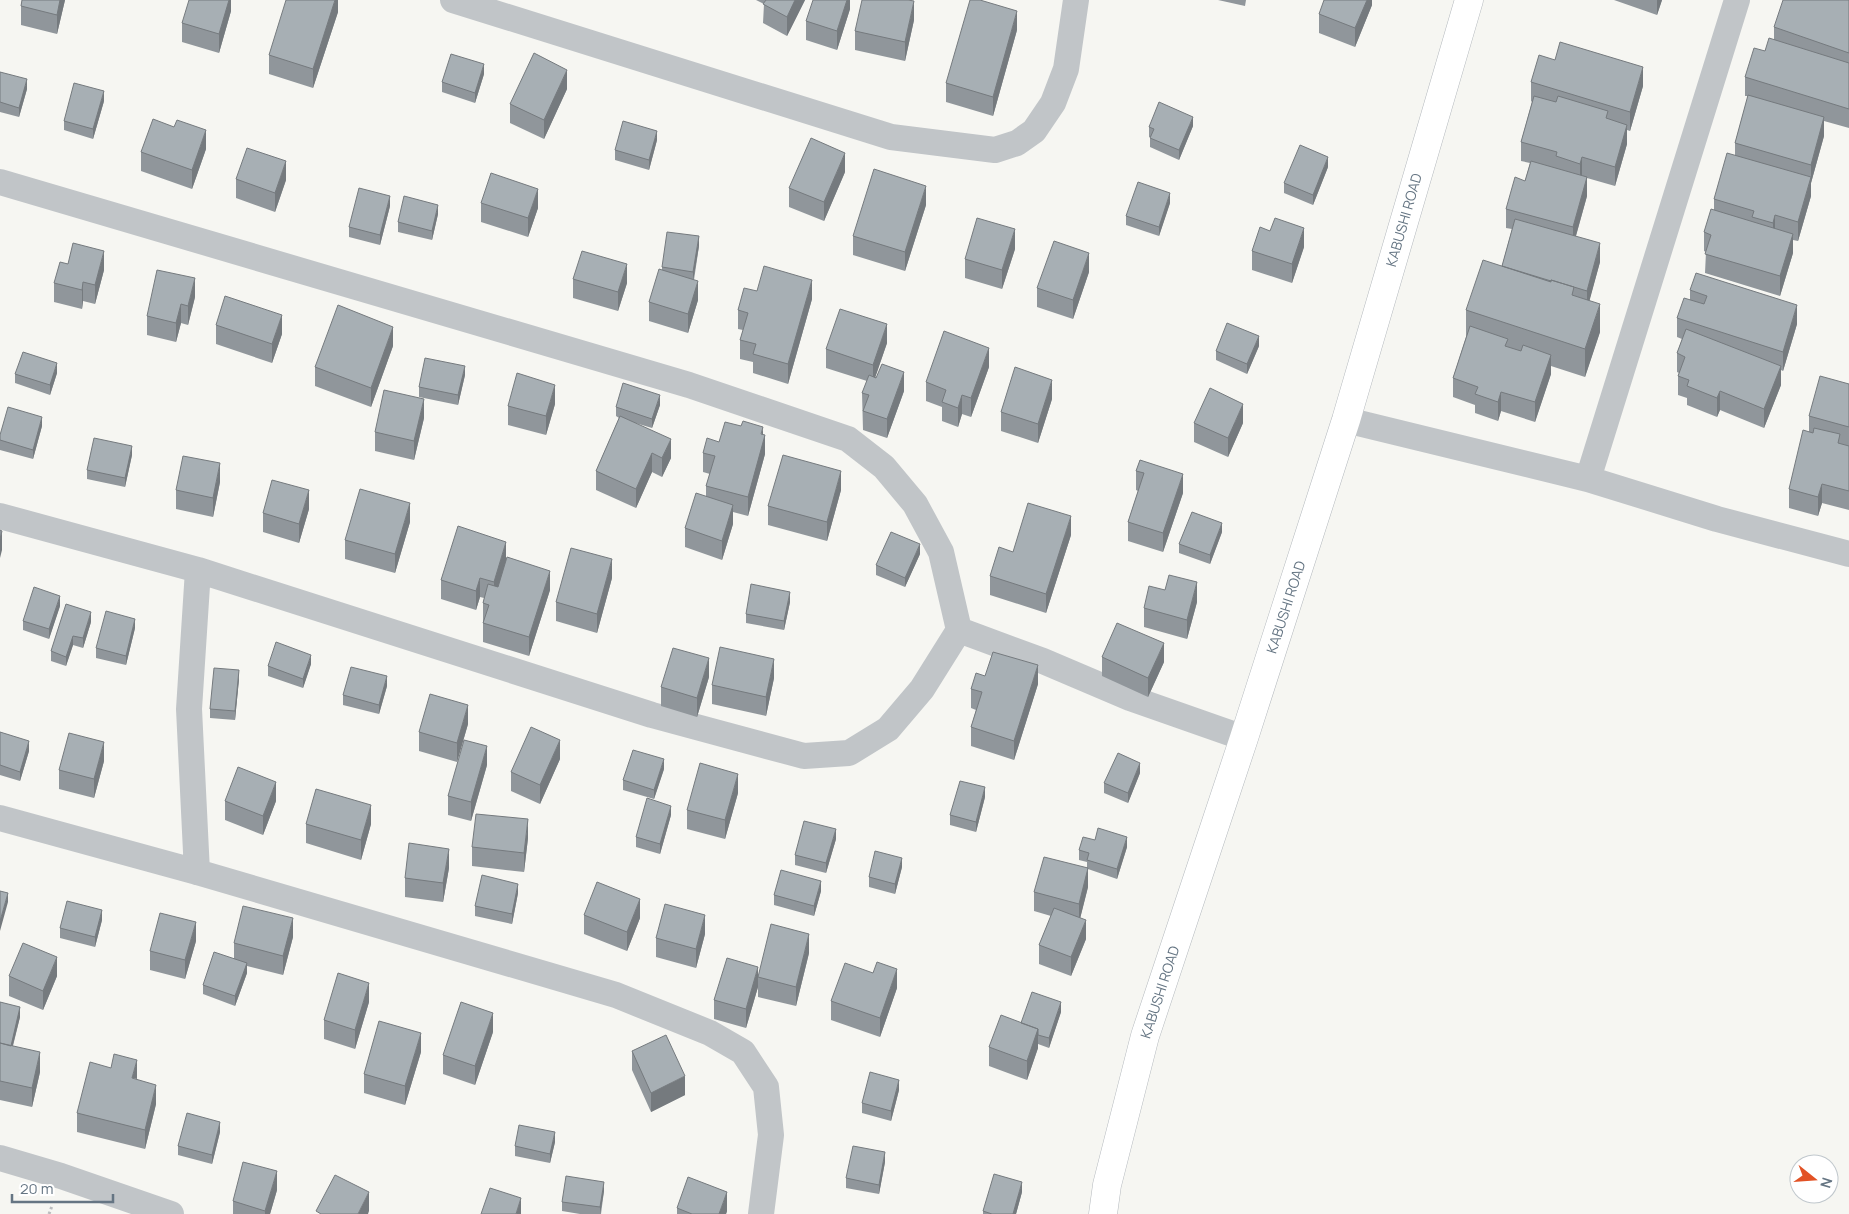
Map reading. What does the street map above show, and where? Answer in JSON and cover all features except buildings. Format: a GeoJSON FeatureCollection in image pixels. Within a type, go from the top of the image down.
{"type":"FeatureCollection","features":[{"type":"Feature","properties":{"kind":"main road","name":"KABUSHI ROAD"},"geometry":{"type":"LineString","coordinates":[[1103,1214],[1107,1185],[1145,1036],[1244,738],[1346,420],[1469,0]]}},
{"type":"Feature","properties":{"kind":"street"},"geometry":{"type":"LineString","coordinates":[[454,0],[891,137],[995,150],[1017,143],[1034,131],[1053,103],[1066,69],[1076,0]]}},
{"type":"Feature","properties":{"kind":"street"},"geometry":{"type":"LineString","coordinates":[[1588,479],[1737,0]]}},
{"type":"Feature","properties":{"kind":"street"},"geometry":{"type":"LineString","coordinates":[[0,182],[689,386],[848,439],[884,467],[915,504],[941,552],[959,630],[922,689],[888,729],[849,753],[804,756],[652,715],[198,570],[0,516]]}},
{"type":"Feature","properties":{"kind":"street"},"geometry":{"type":"LineString","coordinates":[[1346,420],[1588,479],[1717,519],[1849,554]]}},
{"type":"Feature","properties":{"kind":"street"},"geometry":{"type":"LineString","coordinates":[[197,872],[189,709],[198,570]]}},
{"type":"Feature","properties":{"kind":"street"},"geometry":{"type":"LineString","coordinates":[[959,630],[1043,661],[1130,698],[1244,738]]}},
{"type":"Feature","properties":{"kind":"street"},"geometry":{"type":"LineString","coordinates":[[0,818],[197,872],[616,995],[710,1033],[743,1052],[766,1087],[771,1135],[760,1214]]}},
{"type":"Feature","properties":{"kind":"street"},"geometry":{"type":"LineString","coordinates":[[0,1158],[61,1176],[171,1214]]}}]}
